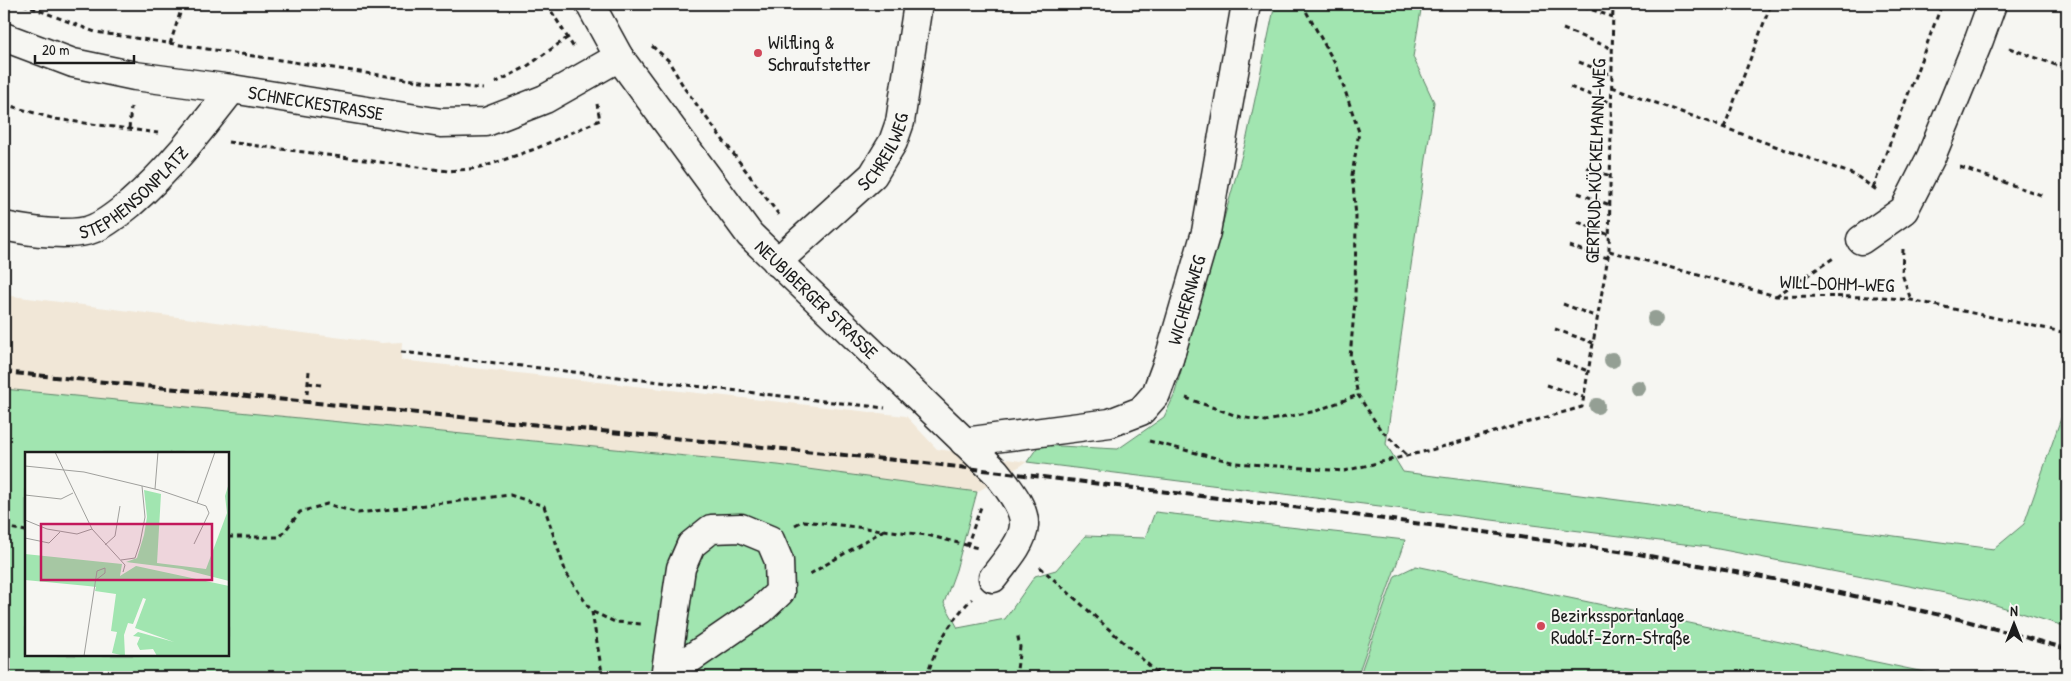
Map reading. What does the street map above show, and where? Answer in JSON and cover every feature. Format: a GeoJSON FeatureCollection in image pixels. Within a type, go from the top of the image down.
{"type":"FeatureCollection","features":[{"type":"Feature","properties":{"kind":"street","name":"NEUBIBERGER STRASSE"},"geometry":{"type":"LineString","coordinates":[[590,4],[619,57],[750,235],[995,471],[1018,499],[1026,523],[1018,546],[993,578]]}},
{"type":"Feature","properties":{"kind":"street","name":"SCHREILWEG"},"geometry":{"type":"LineString","coordinates":[[776,262],[873,175],[893,142],[900,122],[918,4]]}},
{"type":"Feature","properties":{"kind":"street","name":"WICHERNWEG"},"geometry":{"type":"LineString","coordinates":[[964,442],[1110,423],[1141,411],[1156,394],[1169,360],[1206,232],[1246,4]]}},
{"type":"Feature","properties":{"kind":"street"},"geometry":{"type":"LineString","coordinates":[[1861,240],[1904,210],[1931,157],[1992,4]]}},
{"type":"Feature","properties":{"kind":"street","name":"SCHNECKESTRASSE"},"geometry":{"type":"LineString","coordinates":[[4,36],[73,63],[134,76],[232,89],[441,124],[486,122],[545,99],[619,57]]}},
{"type":"Feature","properties":{"kind":"street","name":"STEPHENSONPLATZ"},"geometry":{"type":"LineString","coordinates":[[4,226],[32,232],[68,232],[94,228],[120,212],[155,182],[194,138],[232,89]]}},
{"type":"Feature","properties":{"kind":"street"},"geometry":{"type":"LineString","coordinates":[[741,528],[770,540],[779,561],[780,592],[761,610],[665,677],[670,630],[681,568],[691,545],[710,529],[741,528]]}},
{"type":"Feature","properties":{"kind":"path"},"geometry":{"type":"LineString","coordinates":[[23,4],[96,32],[406,80],[483,89],[526,67],[567,38]]}},
{"type":"Feature","properties":{"kind":"path"},"geometry":{"type":"LineString","coordinates":[[170,44],[183,4]]}},
{"type":"Feature","properties":{"kind":"path"},"geometry":{"type":"LineString","coordinates":[[1302,4],[1338,67],[1359,132],[1352,175],[1356,216],[1355,301],[1350,357],[1358,395],[1380,429],[1408,455]]}},
{"type":"Feature","properties":{"kind":"path"},"geometry":{"type":"LineString","coordinates":[[1575,4],[1613,17]]}},
{"type":"Feature","properties":{"kind":"path","name":"GERTRUD-KÜCKELMANN-WEG"},"geometry":{"type":"LineString","coordinates":[[1408,455],[1582,407],[1609,251],[1613,4]]}},
{"type":"Feature","properties":{"kind":"path"},"geometry":{"type":"LineString","coordinates":[[1724,128],[1771,4]]}},
{"type":"Feature","properties":{"kind":"path"},"geometry":{"type":"LineString","coordinates":[[1873,188],[1942,4]]}},
{"type":"Feature","properties":{"kind":"path"},"geometry":{"type":"LineString","coordinates":[[1563,29],[1613,49]]}},
{"type":"Feature","properties":{"kind":"path"},"geometry":{"type":"LineString","coordinates":[[1980,37],[2067,69]]}},
{"type":"Feature","properties":{"kind":"path"},"geometry":{"type":"LineString","coordinates":[[1579,62],[1612,74]]}},
{"type":"Feature","properties":{"kind":"path"},"geometry":{"type":"LineString","coordinates":[[4,104],[55,119],[448,171],[480,168],[536,149],[600,120],[592,74]]}},
{"type":"Feature","properties":{"kind":"path"},"geometry":{"type":"LineString","coordinates":[[1570,87],[1612,103]]}},
{"type":"Feature","properties":{"kind":"path"},"geometry":{"type":"LineString","coordinates":[[1612,87],[1855,175],[1904,210],[1902,274],[1910,300]]}},
{"type":"Feature","properties":{"kind":"path"},"geometry":{"type":"LineString","coordinates":[[1931,157],[2044,196]]}},
{"type":"Feature","properties":{"kind":"path"},"geometry":{"type":"LineString","coordinates":[[1587,167],[1610,176]]}},
{"type":"Feature","properties":{"kind":"path"},"geometry":{"type":"LineString","coordinates":[[1578,193],[1610,206]]}},
{"type":"Feature","properties":{"kind":"path"},"geometry":{"type":"LineString","coordinates":[[1578,222],[1609,235]]}},
{"type":"Feature","properties":{"kind":"path"},"geometry":{"type":"LineString","coordinates":[[1776,296],[1861,240]]}},
{"type":"Feature","properties":{"kind":"path"},"geometry":{"type":"LineString","coordinates":[[1569,246],[1608,258]]}},
{"type":"Feature","properties":{"kind":"path","name":"WILL-DOHM-WEG"},"geometry":{"type":"LineString","coordinates":[[1609,251],[1776,296],[1881,297],[1910,300],[2067,333]]}},
{"type":"Feature","properties":{"kind":"path"},"geometry":{"type":"LineString","coordinates":[[1563,304],[1597,317]]}},
{"type":"Feature","properties":{"kind":"path"},"geometry":{"type":"LineString","coordinates":[[1555,329],[1593,343]]}},
{"type":"Feature","properties":{"kind":"path"},"geometry":{"type":"LineString","coordinates":[[401,352],[890,408],[914,393]]}},
{"type":"Feature","properties":{"kind":"path"},"geometry":{"type":"LineString","coordinates":[[1556,359],[1588,371]]}},
{"type":"Feature","properties":{"kind":"path"},"geometry":{"type":"LineString","coordinates":[[307,394],[309,371]]}},
{"type":"Feature","properties":{"kind":"path"},"geometry":{"type":"LineString","coordinates":[[308,383],[321,385]]}},
{"type":"Feature","properties":{"kind":"path"},"geometry":{"type":"LineString","coordinates":[[1547,385],[1583,398]]}},
{"type":"Feature","properties":{"kind":"path"},"geometry":{"type":"LineString","coordinates":[[1156,394],[1175,394],[1240,417],[1266,421],[1316,411],[1358,395]]}},
{"type":"Feature","properties":{"kind":"path"},"geometry":{"type":"LineString","coordinates":[[1110,423],[1149,441],[1236,464],[1344,471],[1408,455]]}},
{"type":"Feature","properties":{"kind":"path"},"geometry":{"type":"LineString","coordinates":[[967,546],[987,491],[1006,485]]}},
{"type":"Feature","properties":{"kind":"path"},"geometry":{"type":"LineString","coordinates":[[229,537],[280,537],[300,512],[326,504],[358,513],[510,495],[544,506],[566,573],[592,612],[602,673],[606,677]]}},
{"type":"Feature","properties":{"kind":"path"},"geometry":{"type":"LineString","coordinates":[[770,540],[803,521],[926,535],[992,552],[1018,546]]}},
{"type":"Feature","properties":{"kind":"path"},"geometry":{"type":"LineString","coordinates":[[4,527],[25,530]]}},
{"type":"Feature","properties":{"kind":"path"},"geometry":{"type":"LineString","coordinates":[[780,592],[884,530]]}},
{"type":"Feature","properties":{"kind":"path"},"geometry":{"type":"LineString","coordinates":[[1043,569],[1162,677]]}},
{"type":"Feature","properties":{"kind":"path"},"geometry":{"type":"LineString","coordinates":[[592,612],[615,622],[642,624],[670,630]]}},
{"type":"Feature","properties":{"kind":"path"},"geometry":{"type":"LineString","coordinates":[[927,677],[930,665],[956,614]]}},
{"type":"Feature","properties":{"kind":"path"},"geometry":{"type":"LineString","coordinates":[[1016,677],[1020,647],[1017,633]]}},
{"type":"Feature","properties":{"kind":"shaded area"},"geometry":{"type":"Polygon","coordinates":[[[4,295],[382,343],[402,342],[401,360],[906,416],[937,449],[1027,462],[977,492],[778,465],[4,389],[4,295]]]}},
{"type":"Feature","properties":{"kind":"green space"},"geometry":{"type":"Polygon","coordinates":[[[1275,4],[1422,4],[1413,57],[1434,102],[1386,444],[1403,472],[1994,549],[2024,524],[2067,401],[2067,627],[1976,599],[1708,547],[1027,462],[1039,445],[1118,449],[1164,417],[1174,396],[1247,137],[1275,4]]]}},
{"type":"Feature","properties":{"kind":"green space"},"geometry":{"type":"Polygon","coordinates":[[[4,389],[778,465],[977,492],[956,570],[944,603],[958,628],[1005,619],[1035,576],[1056,570],[1085,536],[1145,538],[1155,512],[1405,540],[1357,677],[4,677],[4,389]]]}},
{"type":"Feature","properties":{"kind":"green space","name":"Bezirkssportanlage Rudolf-Zorn-Straße"},"geometry":{"type":"Polygon","coordinates":[[[1416,566],[1948,677],[1359,677],[1395,576],[1416,566]]]}},
{"type":"Feature","properties":{"kind":"railway"},"geometry":{"type":"LineString","coordinates":[[4,372],[925,463],[1285,506],[1506,535],[1633,553],[1795,583],[1963,620],[2067,649]]}},
{"type":"Feature","properties":{"kind":"place","name":"Wilfling & Schraufstetter"},"geometry":{"type":"Point","coordinates":[758,53]}},
{"type":"Feature","properties":{"kind":"place","name":"Bezirkssportanlage Rudolf-Zorn-Straße"},"geometry":{"type":"Point","coordinates":[1541,626]}}]}
